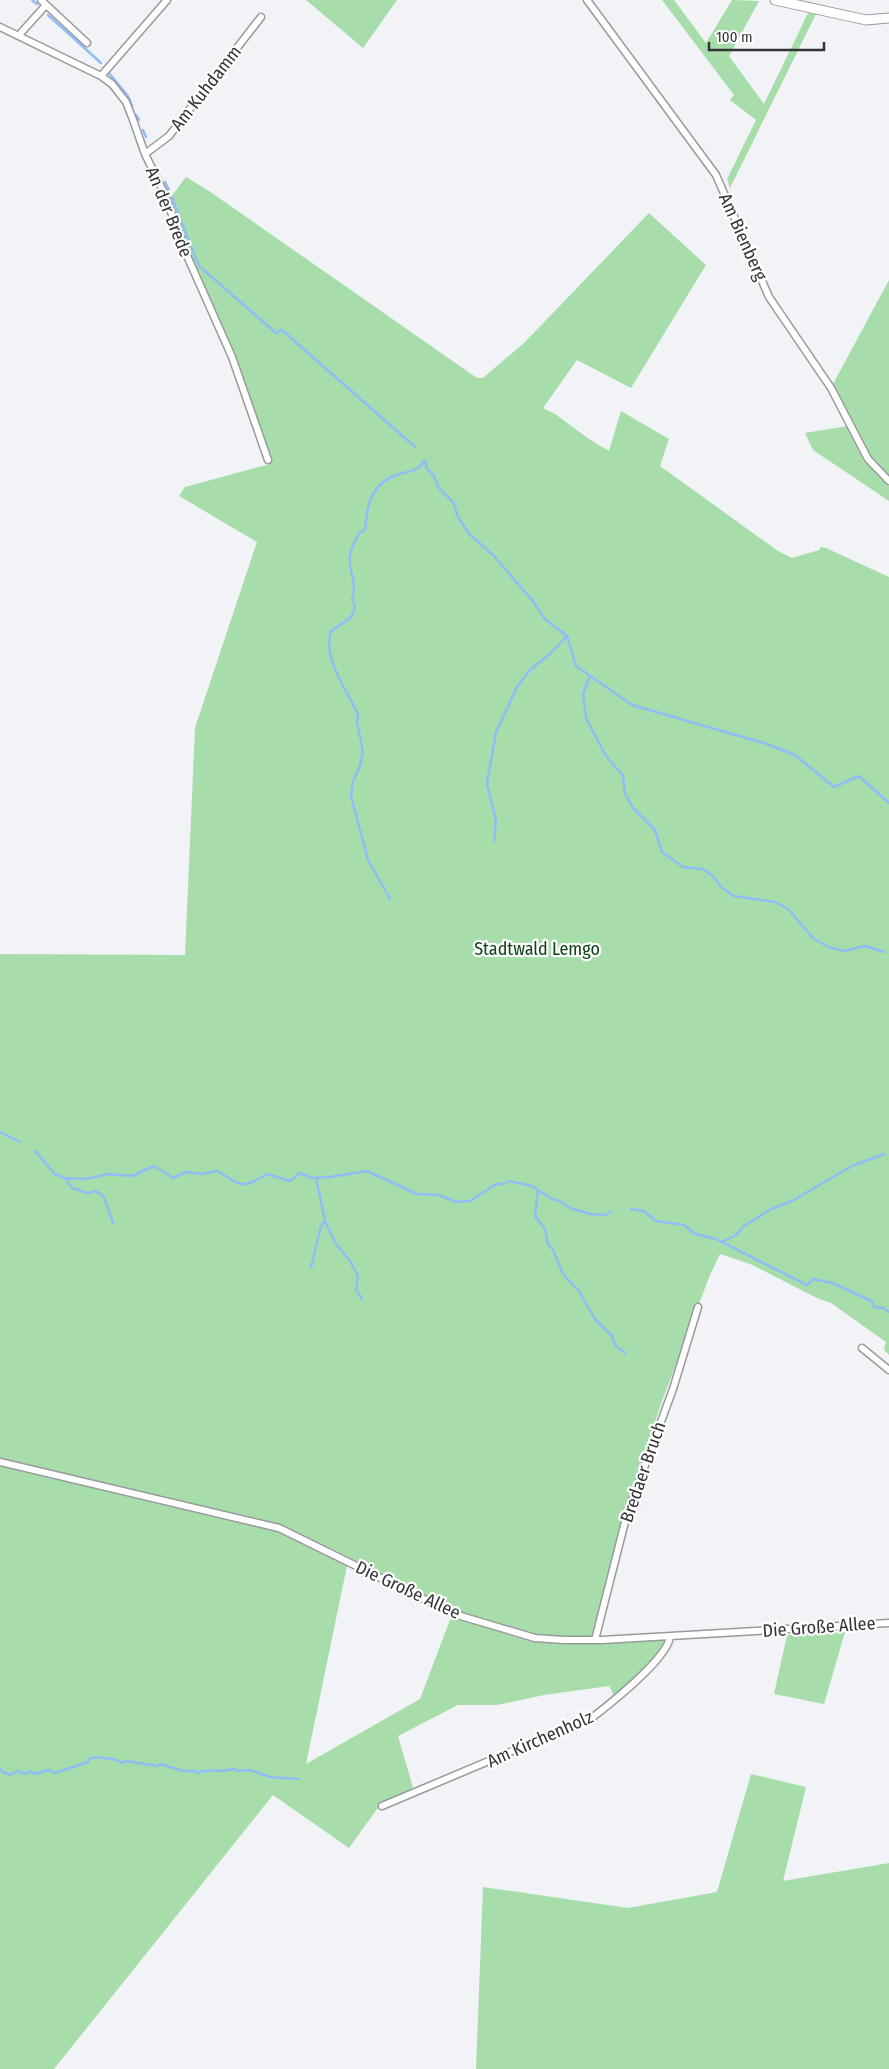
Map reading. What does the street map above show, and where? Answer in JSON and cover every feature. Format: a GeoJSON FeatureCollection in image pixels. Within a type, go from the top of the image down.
{"type":"FeatureCollection","features":[{"type":"Feature","properties":{"kind":"main road"},"geometry":{"type":"LineString","coordinates":[[775,0],[866,20],[889,18]]}},
{"type":"Feature","properties":{"kind":"street"},"geometry":{"type":"LineString","coordinates":[[101,76],[166,0]]}},
{"type":"Feature","properties":{"kind":"street","name":"Am Bienberg"},"geometry":{"type":"LineString","coordinates":[[587,0],[716,174],[769,297],[831,388],[868,459],[889,481]]}},
{"type":"Feature","properties":{"kind":"street"},"geometry":{"type":"LineString","coordinates":[[19,35],[43,2],[87,43]]}},
{"type":"Feature","properties":{"kind":"street","name":"Am Kuhdamm"},"geometry":{"type":"LineString","coordinates":[[145,154],[169,136],[261,17]]}},
{"type":"Feature","properties":{"kind":"street","name":"An der Brede"},"geometry":{"type":"LineString","coordinates":[[0,27],[101,76],[112,84],[126,102],[145,154],[164,193],[188,258],[232,357],[268,460]]}},
{"type":"Feature","properties":{"kind":"street","name":"Bredaer Bruch"},"geometry":{"type":"LineString","coordinates":[[595,1640],[628,1514],[673,1388],[698,1307]]}},
{"type":"Feature","properties":{"kind":"street"},"geometry":{"type":"LineString","coordinates":[[862,1348],[889,1370]]}},
{"type":"Feature","properties":{"kind":"street","name":"Die Große Allee"},"geometry":{"type":"LineString","coordinates":[[0,1462],[279,1528],[454,1614],[535,1638],[595,1640],[889,1623]]}},
{"type":"Feature","properties":{"kind":"street","name":"Am Kirchenholz"},"geometry":{"type":"LineString","coordinates":[[382,1806],[594,1717],[616,1700],[654,1663],[670,1643],[670,1636]]}},
{"type":"Feature","properties":{"kind":"green space"},"geometry":{"type":"Polygon","coordinates":[[[306,0],[397,0],[363,48],[306,0]]]}},
{"type":"Feature","properties":{"kind":"green space"},"geometry":{"type":"Polygon","coordinates":[[[662,0],[674,0],[706,43],[732,0],[759,1],[729,56],[764,104],[808,13],[816,14],[730,188],[727,179],[756,120],[730,100],[734,95],[662,0]]]}},
{"type":"Feature","properties":{"kind":"green space","name":"Stadtwald Lemgo"},"geometry":{"type":"Polygon","coordinates":[[[186,177],[209,191],[477,378],[483,378],[525,342],[649,213],[706,265],[631,388],[577,360],[543,408],[555,414],[609,451],[621,411],[669,439],[660,466],[778,551],[792,558],[819,550],[821,547],[826,548],[889,577],[889,1355],[884,1350],[886,1342],[831,1303],[817,1298],[750,1264],[720,1254],[710,1275],[661,1404],[631,1494],[595,1632],[592,1636],[565,1638],[535,1635],[489,1624],[476,1617],[456,1611],[328,1547],[325,1555],[347,1566],[306,1764],[420,1699],[451,1617],[533,1642],[592,1644],[664,1640],[666,1644],[652,1662],[615,1698],[609,1686],[544,1695],[497,1705],[458,1705],[398,1736],[414,1791],[377,1809],[349,1848],[273,1795],[54,2069],[0,2069],[0,954],[185,955],[195,728],[257,542],[179,496],[185,487],[270,464],[226,334],[177,223],[173,201],[170,198],[186,177]]]}},
{"type":"Feature","properties":{"kind":"green space"},"geometry":{"type":"Polygon","coordinates":[[[889,280],[889,476],[870,457],[833,384],[889,280]]]}},
{"type":"Feature","properties":{"kind":"green space"},"geometry":{"type":"Polygon","coordinates":[[[847,426],[864,461],[889,486],[889,501],[813,450],[805,433],[847,426]]]}},
{"type":"Feature","properties":{"kind":"green space"},"geometry":{"type":"Polygon","coordinates":[[[845,1632],[824,1704],[774,1694],[787,1635],[845,1632]]]}},
{"type":"Feature","properties":{"kind":"green space"},"geometry":{"type":"Polygon","coordinates":[[[751,1774],[806,1787],[783,1881],[889,1863],[889,2069],[476,2069],[483,1887],[628,1908],[717,1892],[751,1774]]]}},
{"type":"Feature","properties":{"kind":"waterway"},"geometry":{"type":"LineString","coordinates":[[32,0],[37,4]]}},
{"type":"Feature","properties":{"kind":"waterway"},"geometry":{"type":"LineString","coordinates":[[48,15],[101,63]]}},
{"type":"Feature","properties":{"kind":"waterway"},"geometry":{"type":"LineString","coordinates":[[109,73],[128,96],[132,106]]}},
{"type":"Feature","properties":{"kind":"waterway"},"geometry":{"type":"LineString","coordinates":[[136,115],[139,120]]}},
{"type":"Feature","properties":{"kind":"waterway"},"geometry":{"type":"LineString","coordinates":[[143,130],[146,137]]}},
{"type":"Feature","properties":{"kind":"waterway"},"geometry":{"type":"LineString","coordinates":[[165,182],[169,190]]}},
{"type":"Feature","properties":{"kind":"waterway"},"geometry":{"type":"LineString","coordinates":[[172,198],[199,266],[276,333],[282,330],[415,447]]}},
{"type":"Feature","properties":{"kind":"waterway"},"geometry":{"type":"LineString","coordinates":[[425,460],[427,469],[434,476],[438,487],[453,502],[458,517],[469,534],[493,555],[532,600],[545,619],[567,636],[576,666],[632,705],[767,744],[795,755],[834,787],[859,776],[889,803]]}},
{"type":"Feature","properties":{"kind":"waterway"},"geometry":{"type":"LineString","coordinates":[[390,899],[368,860],[351,796],[353,781],[360,766],[363,752],[357,722],[358,714],[337,674],[330,653],[329,642],[331,631],[353,614],[354,605],[352,599],[354,588],[350,555],[359,533],[365,530],[367,512],[372,496],[382,483],[399,474],[417,468],[425,460]]}},
{"type":"Feature","properties":{"kind":"waterway"},"geometry":{"type":"LineString","coordinates":[[494,841],[496,821],[487,783],[496,732],[517,687],[529,671],[551,653],[567,636]]}},
{"type":"Feature","properties":{"kind":"waterway"},"geometry":{"type":"LineString","coordinates":[[590,676],[583,694],[586,718],[606,756],[623,776],[625,794],[633,808],[655,830],[662,852],[683,867],[703,869],[713,876],[721,887],[734,896],[775,902],[788,909],[814,939],[829,947],[844,951],[865,946],[884,952]]}},
{"type":"Feature","properties":{"kind":"waterway"},"geometry":{"type":"LineString","coordinates":[[0,1132],[20,1142]]}},
{"type":"Feature","properties":{"kind":"waterway"},"geometry":{"type":"LineString","coordinates":[[35,1151],[55,1174],[65,1178],[86,1179],[108,1174],[132,1176],[154,1166],[173,1178],[186,1172],[201,1174],[217,1171],[237,1183],[247,1184],[267,1174],[290,1181],[300,1173],[312,1178],[367,1171],[417,1194],[439,1195],[456,1202],[470,1201],[496,1184],[503,1184],[509,1181],[532,1186],[570,1208],[590,1214],[605,1215],[611,1212]]}},
{"type":"Feature","properties":{"kind":"waterway"},"geometry":{"type":"LineString","coordinates":[[722,1242],[736,1235],[744,1226],[771,1209],[792,1201],[852,1166],[884,1154]]}},
{"type":"Feature","properties":{"kind":"waterway"},"geometry":{"type":"LineString","coordinates":[[65,1178],[72,1188],[88,1193],[96,1191],[104,1197],[113,1223]]}},
{"type":"Feature","properties":{"kind":"waterway"},"geometry":{"type":"LineString","coordinates":[[316,1178],[325,1221],[336,1244],[350,1261],[358,1276],[356,1289],[362,1299]]}},
{"type":"Feature","properties":{"kind":"waterway"},"geometry":{"type":"LineString","coordinates":[[538,1190],[535,1216],[545,1229],[548,1244],[553,1250],[563,1274],[579,1291],[595,1319],[612,1336],[615,1345],[625,1353]]}},
{"type":"Feature","properties":{"kind":"waterway"},"geometry":{"type":"LineString","coordinates":[[631,1209],[644,1211],[656,1221],[684,1225],[695,1234],[716,1239],[807,1285],[813,1279],[832,1283],[872,1301],[874,1307],[883,1308],[889,1312]]}},
{"type":"Feature","properties":{"kind":"waterway"},"geometry":{"type":"LineString","coordinates":[[311,1267],[321,1226],[325,1221]]}},
{"type":"Feature","properties":{"kind":"waterway"},"geometry":{"type":"LineString","coordinates":[[0,1768],[2,1772],[10,1775],[17,1771],[25,1774],[31,1771],[34,1774],[49,1770],[55,1773],[88,1762],[90,1758],[98,1758],[111,1759],[122,1763],[127,1761],[157,1766],[160,1764],[183,1771],[196,1771],[197,1773],[233,1769],[239,1771],[250,1770],[270,1777],[298,1779]]}}]}
